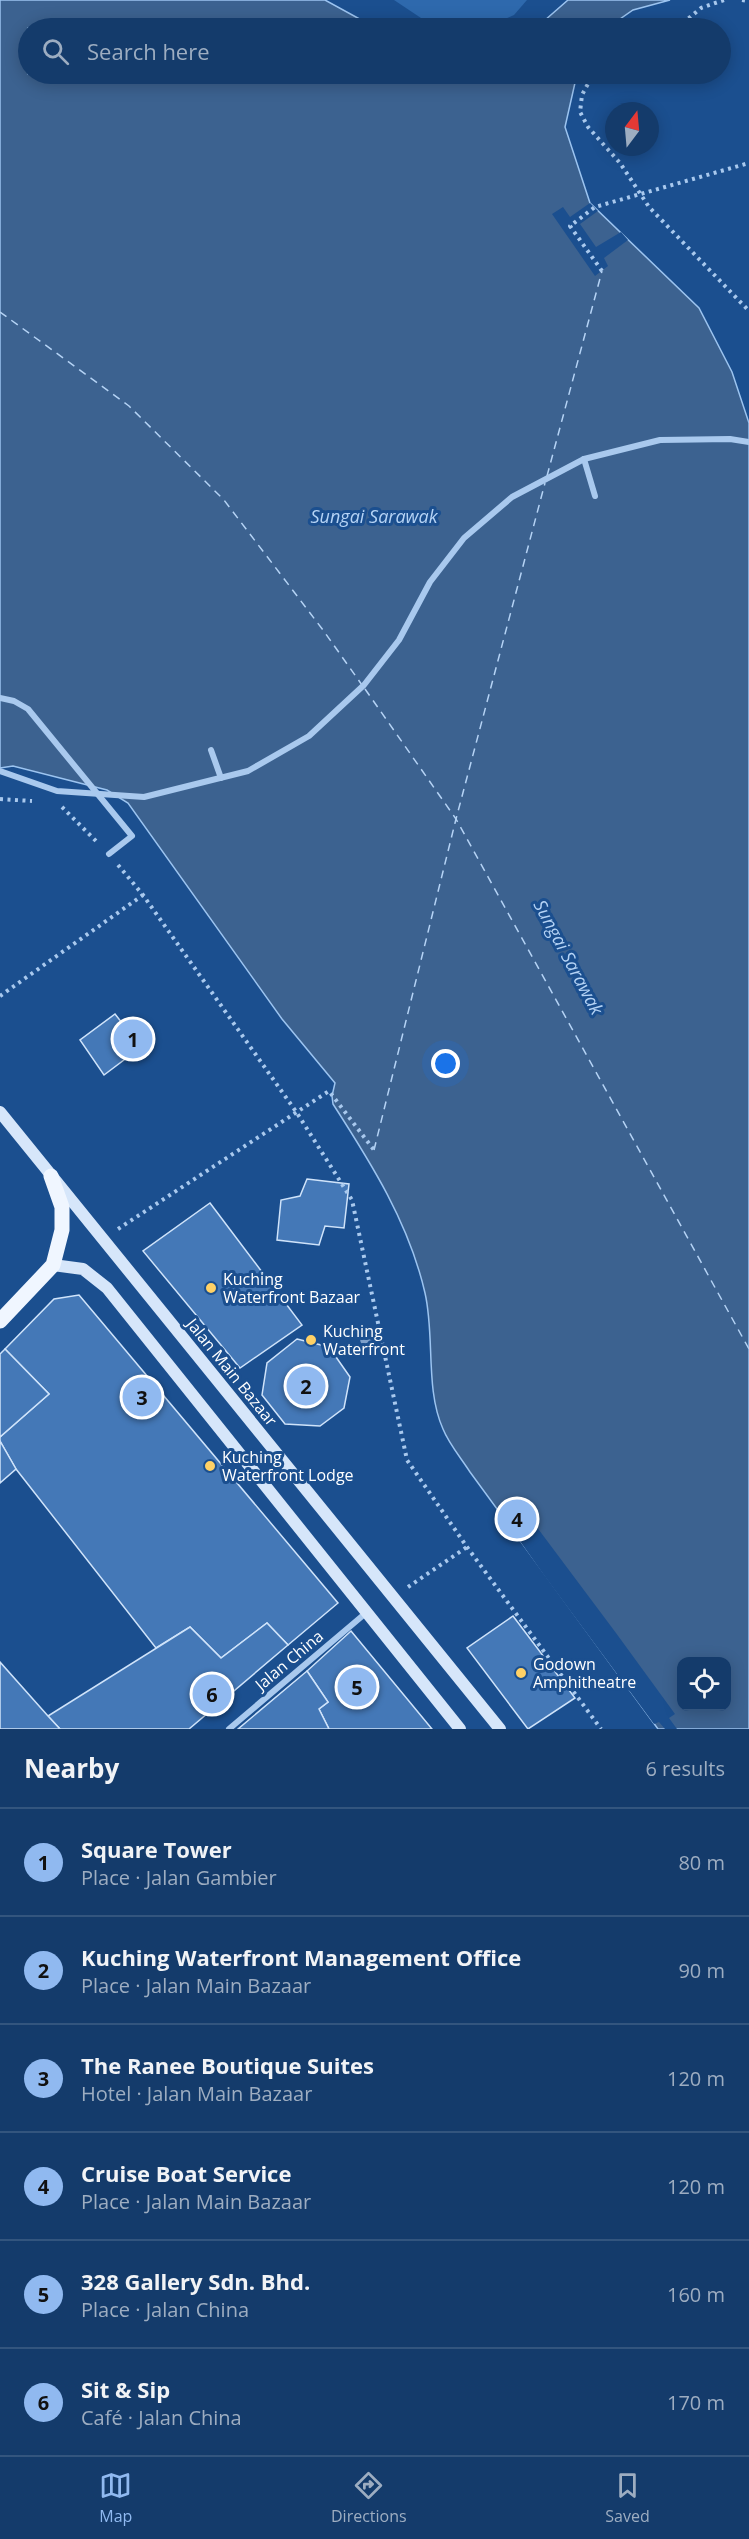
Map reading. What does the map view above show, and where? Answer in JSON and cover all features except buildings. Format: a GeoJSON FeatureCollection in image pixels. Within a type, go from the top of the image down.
{"type":"FeatureCollection","features":[{"type":"Feature","properties":{"kind":"main road","name":"Jalan Main Bazaar"},"geometry":{"type":"LineString","coordinates":[[0,1112],[500,1729]]}},
{"type":"Feature","properties":{"kind":"main road"},"geometry":{"type":"LineString","coordinates":[[0,1321],[52,1265],[62,1230],[62,1206],[51,1176]]}},
{"type":"Feature","properties":{"kind":"main road"},"geometry":{"type":"LineString","coordinates":[[52,1265],[82,1269],[107,1288],[460,1729]]}},
{"type":"Feature","properties":{"kind":"street"},"geometry":{"type":"LineString","coordinates":[[0,771],[57,791],[144,797],[248,771],[309,736],[371,676],[399,640],[430,582],[464,538],[512,497],[584,459],[660,440],[730,438],[749,442]]}},
{"type":"Feature","properties":{"kind":"street"},"geometry":{"type":"LineString","coordinates":[[584,459],[595,496]]}},
{"type":"Feature","properties":{"kind":"street"},"geometry":{"type":"LineString","coordinates":[[0,698],[14,701],[28,709],[132,836],[109,854]]}},
{"type":"Feature","properties":{"kind":"street"},"geometry":{"type":"LineString","coordinates":[[211,750],[221,778]]}},
{"type":"Feature","properties":{"kind":"street","name":"Jalan China"},"geometry":{"type":"LineString","coordinates":[[229,1729],[368,1612]]}},
{"type":"Feature","properties":{"kind":"path"},"geometry":{"type":"LineString","coordinates":[[690,18],[701,8],[724,0]]}},
{"type":"Feature","properties":{"kind":"path"},"geometry":{"type":"LineString","coordinates":[[742,0],[749,1]]}},
{"type":"Feature","properties":{"kind":"path"},"geometry":{"type":"LineString","coordinates":[[588,84],[582,94],[580,112],[588,127],[620,163],[649,207],[749,311]]}},
{"type":"Feature","properties":{"kind":"path"},"geometry":{"type":"LineString","coordinates":[[602,271],[570,226],[594,207],[749,162]]}},
{"type":"Feature","properties":{"kind":"path"},"geometry":{"type":"LineString","coordinates":[[0,799],[34,801]]}},
{"type":"Feature","properties":{"kind":"path"},"geometry":{"type":"LineString","coordinates":[[57,802],[109,854],[143,895],[297,1113],[352,1200],[407,1460],[467,1547],[601,1729]]}},
{"type":"Feature","properties":{"kind":"path"},"geometry":{"type":"LineString","coordinates":[[0,996],[143,895]]}},
{"type":"Feature","properties":{"kind":"path"},"geometry":{"type":"LineString","coordinates":[[102,1239],[330,1091],[374,1150]]}},
{"type":"Feature","properties":{"kind":"path"},"geometry":{"type":"LineString","coordinates":[[393,1597],[467,1547]]}},
{"type":"Feature","properties":{"kind":"shaded area"},"geometry":{"type":"Polygon","coordinates":[[[394,0],[527,0],[514,15],[507,18],[421,18],[394,0]]]}},
{"type":"Feature","properties":{"kind":"water","name":"Sungai Sarawak"},"geometry":{"type":"Polygon","coordinates":[[[0,0],[325,0],[358,18],[18,18],[18,84],[575,84],[565,127],[590,203],[699,308],[732,372],[749,423],[749,1729],[658,1729],[455,1451],[437,1413],[432,1380],[428,1310],[418,1267],[387,1194],[333,1104],[335,1083],[282,1019],[128,803],[107,790],[13,766],[0,768],[0,0]]]}},
{"type":"Feature","properties":{"kind":"water"},"geometry":{"type":"Polygon","coordinates":[[[568,0],[670,0],[633,10],[621,18],[547,18],[568,0]]]}},
{"type":"Feature","properties":{"kind":"pier"},"geometry":{"type":"Polygon","coordinates":[[[590,203],[598,211],[580,224],[596,247],[621,232],[628,240],[604,258],[608,266],[595,276],[552,214],[563,207],[570,217],[590,203]]]}},
{"type":"Feature","properties":{"kind":"pier"},"geometry":{"type":"Polygon","coordinates":[[[520,1517],[526,1526],[533,1522],[616,1633],[675,1714],[669,1718],[677,1729],[665,1729],[659,1722],[654,1724],[515,1534],[519,1531],[513,1521],[520,1517]]]}},
{"type":"Feature","properties":{"kind":"ferry route"},"geometry":{"type":"LineString","coordinates":[[547,476],[602,271]]}},
{"type":"Feature","properties":{"kind":"ferry route"},"geometry":{"type":"LineString","coordinates":[[0,312],[129,406],[224,500],[362,685]]}},
{"type":"Feature","properties":{"kind":"ferry route"},"geometry":{"type":"LineString","coordinates":[[374,1150],[456,819],[545,483]]}},
{"type":"Feature","properties":{"kind":"ferry route"},"geometry":{"type":"LineString","coordinates":[[365,689],[456,819],[749,1349]]}},
{"type":"Feature","properties":{"kind":"place","name":"Square Tower"},"geometry":{"type":"Point","coordinates":[133,1039]}},
{"type":"Feature","properties":{"kind":"place","name":"Kuching Waterfront Bazaar"},"geometry":{"type":"Point","coordinates":[211,1288]}},
{"type":"Feature","properties":{"kind":"place","name":"Kuching Waterfront"},"geometry":{"type":"Point","coordinates":[311,1340]}},
{"type":"Feature","properties":{"kind":"place","name":"Kuching Waterfront Management Office"},"geometry":{"type":"Point","coordinates":[306,1386]}},
{"type":"Feature","properties":{"kind":"place","name":"The Ranee Boutique Suites"},"geometry":{"type":"Point","coordinates":[142,1397]}},
{"type":"Feature","properties":{"kind":"place","name":"Kuching Waterfront Lodge"},"geometry":{"type":"Point","coordinates":[210,1466]}},
{"type":"Feature","properties":{"kind":"place","name":"Cruise Boat Service"},"geometry":{"type":"Point","coordinates":[517,1519]}},
{"type":"Feature","properties":{"kind":"place","name":"Godown Amphitheatre"},"geometry":{"type":"Point","coordinates":[521,1673]}},
{"type":"Feature","properties":{"kind":"place","name":"328 Gallery Sdn. Bhd."},"geometry":{"type":"Point","coordinates":[357,1687]}},
{"type":"Feature","properties":{"kind":"place","name":"Sit & Sip"},"geometry":{"type":"Point","coordinates":[212,1694]}}]}
